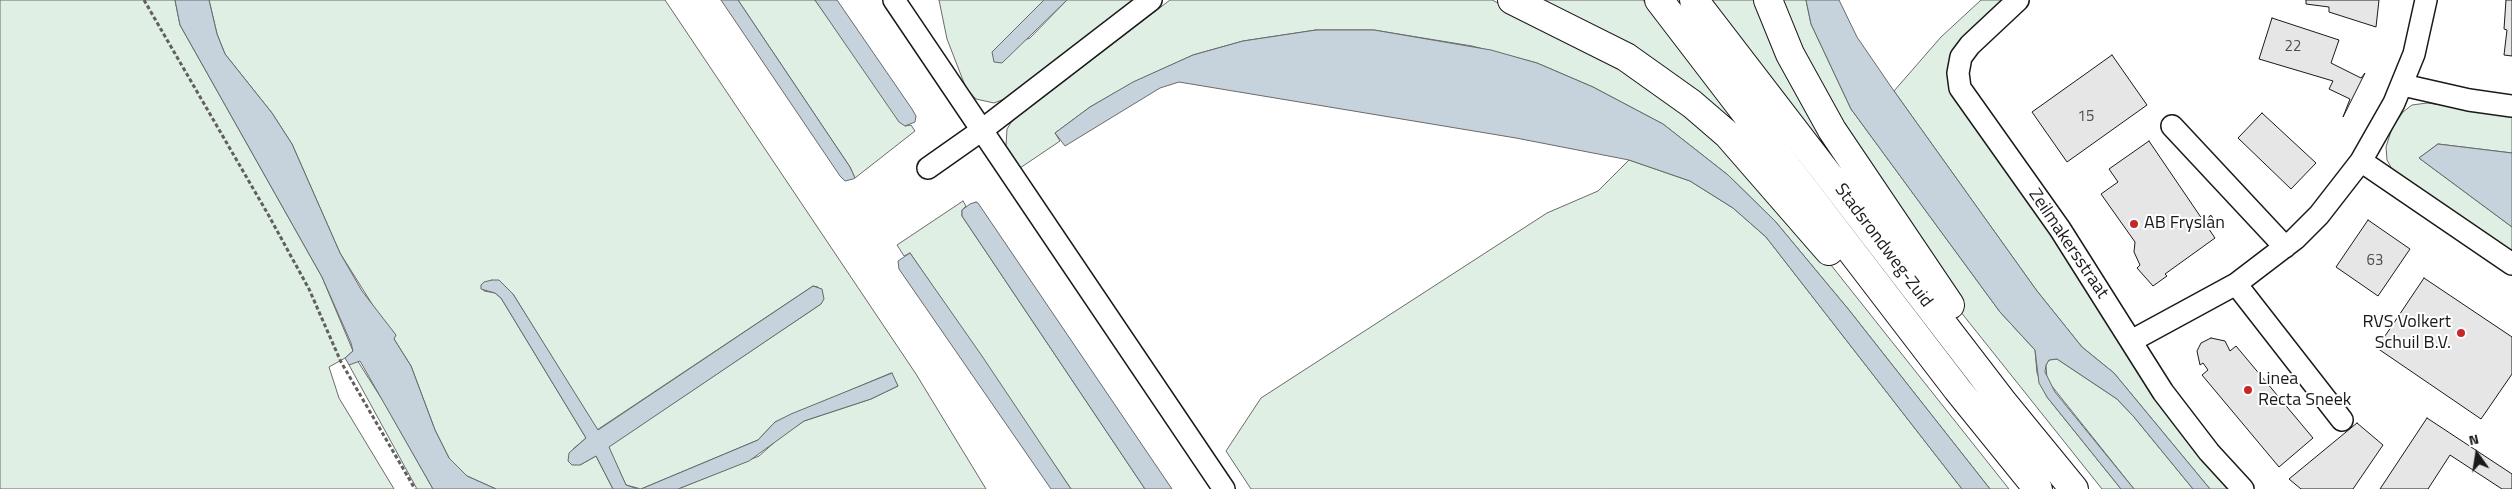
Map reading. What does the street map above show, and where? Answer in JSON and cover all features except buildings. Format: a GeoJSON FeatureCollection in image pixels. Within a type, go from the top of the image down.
{"type":"FeatureCollection","features":[{"type":"Feature","properties":{"kind":"highway"},"geometry":{"type":"LineString","coordinates":[[1512,0],[1626,56],[1711,119],[1763,173],[1896,333],[1957,389]]}},
{"type":"Feature","properties":{"kind":"highway","name":"Stadsrondweg-Zuid"},"geometry":{"type":"LineString","coordinates":[[1659,0],[1957,389],[2038,489]]}},
{"type":"Feature","properties":{"kind":"highway","name":"Stadsrondweg-Zuid"},"geometry":{"type":"LineString","coordinates":[[1694,0],[2002,401],[2074,489]]}},
{"type":"Feature","properties":{"kind":"highway"},"geometry":{"type":"LineString","coordinates":[[1768,0],[1805,83],[1881,204],[1968,330],[2002,401]]}},
{"type":"Feature","properties":{"kind":"street"},"geometry":{"type":"LineString","coordinates":[[894,0],[1224,489]]}},
{"type":"Feature","properties":{"kind":"street"},"geometry":{"type":"LineString","coordinates":[[928,168],[982,130],[1151,0]]}},
{"type":"Feature","properties":{"kind":"street","name":"Zeilmakersstraat"},"geometry":{"type":"LineString","coordinates":[[2018,0],[1970,45],[1961,57],[1958,73],[1960,88],[2060,229],[2133,340],[2163,392],[2209,452],[2243,489]]}},
{"type":"Feature","properties":{"kind":"street"},"geometry":{"type":"LineString","coordinates":[[2133,340],[2236,284],[2285,248],[2319,215],[2361,161],[2403,85],[2414,54],[2426,0]]}},
{"type":"Feature","properties":{"kind":"street"},"geometry":{"type":"LineString","coordinates":[[2403,85],[2469,100],[2512,106]]}},
{"type":"Feature","properties":{"kind":"street"},"geometry":{"type":"LineString","coordinates":[[2172,126],[2285,248]]}},
{"type":"Feature","properties":{"kind":"street"},"geometry":{"type":"LineString","coordinates":[[2361,161],[2512,264]]}},
{"type":"Feature","properties":{"kind":"street"},"geometry":{"type":"LineString","coordinates":[[2236,284],[2342,420]]}},
{"type":"Feature","properties":{"kind":"path"},"geometry":{"type":"LineString","coordinates":[[144,0],[269,216],[309,289],[341,362],[415,489]]}},
{"type":"Feature","properties":{"kind":"green space"},"geometry":{"type":"Polygon","coordinates":[[[0,0],[175,0],[180,25],[322,277],[353,351],[329,367],[339,398],[394,489],[0,489],[0,0]]]}},
{"type":"Feature","properties":{"kind":"green space"},"geometry":{"type":"Polygon","coordinates":[[[209,0],[665,0],[916,374],[986,489],[678,489],[759,456],[785,433],[804,421],[871,399],[898,386],[891,373],[775,422],[758,440],[641,489],[626,485],[608,447],[821,304],[818,287],[813,286],[597,430],[513,294],[503,284],[481,285],[484,291],[495,293],[501,298],[586,438],[573,449],[580,465],[596,456],[613,489],[496,489],[467,476],[449,458],[435,430],[411,366],[340,253],[292,144],[272,113],[225,54],[217,34],[209,0]]]}},
{"type":"Feature","properties":{"kind":"green space"},"geometry":{"type":"Polygon","coordinates":[[[738,0],[815,0],[905,126],[911,125],[915,131],[855,178],[850,167],[738,0]]]}},
{"type":"Feature","properties":{"kind":"green space"},"geometry":{"type":"Polygon","coordinates":[[[939,0],[1044,0],[992,52],[1030,38],[1067,0],[1134,0],[1007,98],[994,103],[976,99],[966,88],[947,39],[939,0]]]}},
{"type":"Feature","properties":{"kind":"green space"},"geometry":{"type":"Polygon","coordinates":[[[1170,0],[1492,0],[1629,68],[1769,187],[2009,489],[1990,489],[1849,310],[1775,221],[1728,175],[1663,124],[1593,87],[1537,63],[1472,46],[1374,30],[1316,30],[1243,41],[1193,55],[1134,82],[1090,107],[1055,133],[1060,141],[1020,168],[1006,146],[1007,129],[1012,121],[1170,0]]]}},
{"type":"Feature","properties":{"kind":"green space"},"geometry":{"type":"Polygon","coordinates":[[[1527,0],[1643,0],[1736,123],[1729,127],[1527,0]]]}},
{"type":"Feature","properties":{"kind":"green space"},"geometry":{"type":"Polygon","coordinates":[[[1710,0],[1760,0],[1871,211],[1781,90],[1710,0]]]}},
{"type":"Feature","properties":{"kind":"green space"},"geometry":{"type":"Polygon","coordinates":[[[1776,0],[1806,0],[1811,24],[1851,109],[2000,312],[2035,350],[2037,373],[2047,397],[2121,489],[2102,489],[1960,311],[1838,126],[1776,0]]]}},
{"type":"Feature","properties":{"kind":"green space"},"geometry":{"type":"Polygon","coordinates":[[[1981,0],[2005,0],[1949,73],[2232,489],[2210,489],[2114,373],[2082,347],[2037,291],[1894,91],[1941,37],[1981,0]]]}},
{"type":"Feature","properties":{"kind":"green space"},"geometry":{"type":"Polygon","coordinates":[[[2427,103],[2512,114],[2512,153],[2438,144],[2419,158],[2512,227],[2512,254],[2394,173],[2387,160],[2386,147],[2392,128],[2403,112],[2412,105],[2427,103]]]}},
{"type":"Feature","properties":{"kind":"green space"},"geometry":{"type":"Polygon","coordinates":[[[1629,160],[1690,181],[1733,208],[1766,237],[1962,489],[1251,489],[1226,451],[1261,398],[1547,213],[1598,191],[1629,160]]]}},
{"type":"Feature","properties":{"kind":"green space"},"geometry":{"type":"Polygon","coordinates":[[[963,201],[966,206],[962,210],[962,216],[1145,489],[1071,489],[910,253],[904,256],[897,245],[963,201]]]}},
{"type":"Feature","properties":{"kind":"green space"},"geometry":{"type":"Polygon","coordinates":[[[2057,359],[2117,399],[2193,489],[2134,489],[2047,380],[2046,365],[2049,360],[2057,359]]]}},
{"type":"Feature","properties":{"kind":"green space"},"geometry":{"type":"Polygon","coordinates":[[[357,360],[385,404],[433,489],[417,489],[349,365],[357,360]]]}},
{"type":"Feature","properties":{"kind":"shaded area"},"geometry":{"type":"Polygon","coordinates":[[[175,0],[209,0],[217,34],[225,54],[272,113],[292,144],[340,253],[362,291],[396,335],[394,339],[411,366],[435,430],[449,458],[467,476],[496,489],[433,489],[360,361],[349,365],[345,358],[353,351],[351,343],[322,277],[180,25],[175,0]]]}},
{"type":"Feature","properties":{"kind":"shaded area"},"geometry":{"type":"Polygon","coordinates":[[[721,0],[738,0],[850,167],[855,178],[845,181],[840,176],[721,0]]]}},
{"type":"Feature","properties":{"kind":"shaded area"},"geometry":{"type":"Polygon","coordinates":[[[815,0],[837,0],[912,109],[916,116],[915,122],[905,126],[899,122],[815,0]]]}},
{"type":"Feature","properties":{"kind":"shaded area"},"geometry":{"type":"Polygon","coordinates":[[[1044,0],[1067,0],[1002,63],[994,62],[992,52],[1044,0]]]}},
{"type":"Feature","properties":{"kind":"shaded area"},"geometry":{"type":"Polygon","coordinates":[[[1806,0],[1839,0],[1857,37],[2037,291],[2082,347],[2114,373],[2210,489],[2193,489],[2117,399],[2057,359],[2049,360],[2045,372],[2055,392],[2134,489],[2121,489],[2047,397],[2039,383],[2035,350],[2000,312],[1851,109],[1811,24],[1806,0]]]}},
{"type":"Feature","properties":{"kind":"shaded area"},"geometry":{"type":"Polygon","coordinates":[[[1316,30],[1374,30],[1491,50],[1537,63],[1593,87],[1663,124],[1728,175],[1775,221],[1849,310],[1990,489],[1962,489],[1766,237],[1733,208],[1690,181],[1629,160],[1516,138],[1179,82],[1160,88],[1065,146],[1055,133],[1090,107],[1133,82],[1193,55],[1243,41],[1316,30]]]}},
{"type":"Feature","properties":{"kind":"shaded area"},"geometry":{"type":"Polygon","coordinates":[[[2438,144],[2512,153],[2512,227],[2419,158],[2438,144]]]}},
{"type":"Feature","properties":{"kind":"shaded area"},"geometry":{"type":"Polygon","coordinates":[[[976,202],[1172,489],[1145,489],[962,216],[962,210],[976,202]]]}},
{"type":"Feature","properties":{"kind":"shaded area"},"geometry":{"type":"Polygon","coordinates":[[[910,253],[1071,489],[1051,489],[899,269],[898,261],[910,253]]]}},
{"type":"Feature","properties":{"kind":"shaded area"},"geometry":{"type":"Polygon","coordinates":[[[499,280],[513,294],[598,430],[813,286],[822,289],[824,299],[821,304],[609,447],[626,485],[638,489],[613,489],[596,456],[580,465],[572,465],[568,461],[569,453],[586,438],[501,298],[495,293],[481,289],[481,285],[484,282],[499,280]]]}},
{"type":"Feature","properties":{"kind":"shaded area"},"geometry":{"type":"Polygon","coordinates":[[[892,373],[898,386],[871,399],[804,421],[749,461],[678,489],[641,489],[758,440],[775,422],[791,414],[892,373]]]}},
{"type":"Feature","properties":{"kind":"place","name":"AB Fryslân"},"geometry":{"type":"Point","coordinates":[2134,224]}},
{"type":"Feature","properties":{"kind":"place","name":"RVS Volkert Schuil B.V."},"geometry":{"type":"Point","coordinates":[2461,333]}},
{"type":"Feature","properties":{"kind":"place","name":"Linea Recta Sneek"},"geometry":{"type":"Point","coordinates":[2248,390]}}]}
